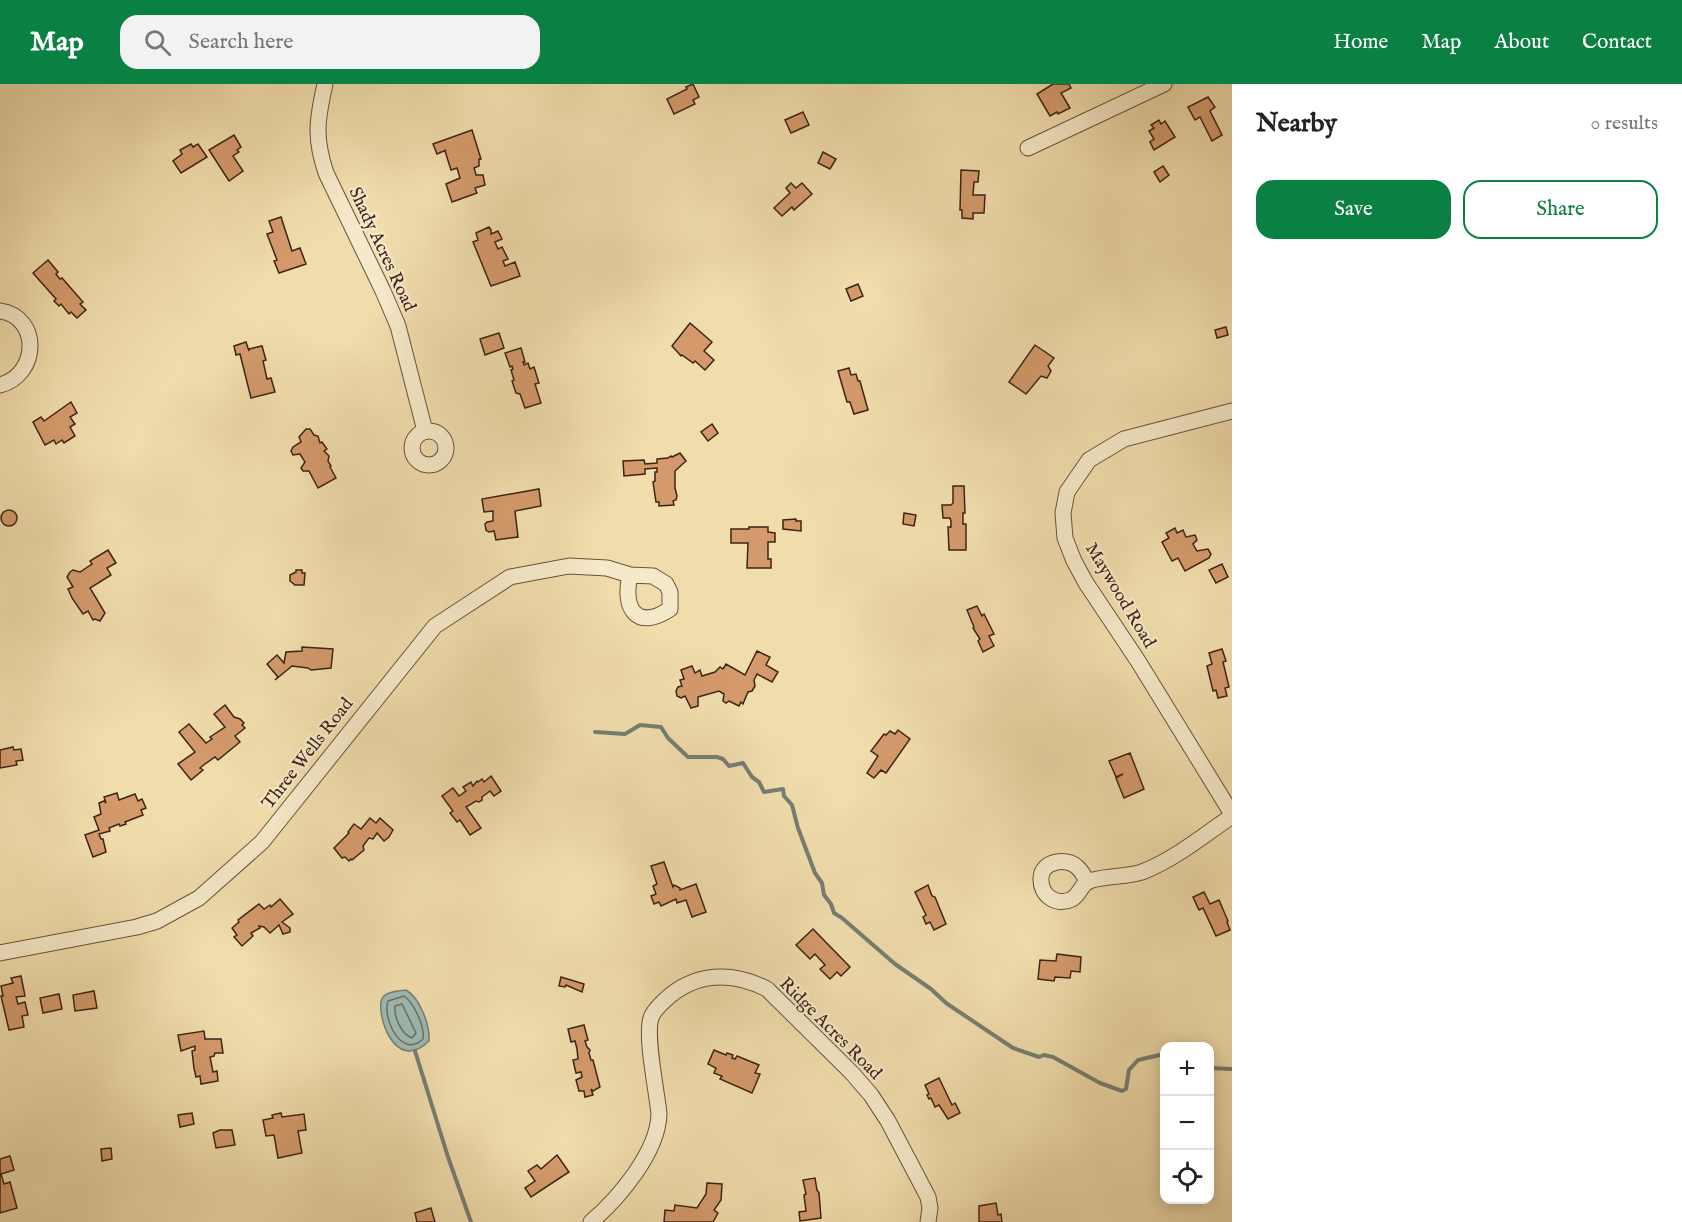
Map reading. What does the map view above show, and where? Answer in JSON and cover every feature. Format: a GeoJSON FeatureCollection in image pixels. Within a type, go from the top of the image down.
{"type":"FeatureCollection","features":[{"type":"Feature","properties":{"kind":"street","name":"Shady Acres Road"},"geometry":{"type":"LineString","coordinates":[[325,84],[316,135],[319,152],[326,173],[398,326],[425,431]]}},
{"type":"Feature","properties":{"kind":"street"},"geometry":{"type":"LineString","coordinates":[[1028,148],[1164,84]]}},
{"type":"Feature","properties":{"kind":"street"},"geometry":{"type":"LineString","coordinates":[[0,310],[17,319],[27,330],[31,345],[29,360],[21,373],[9,383],[0,385]]}},
{"type":"Feature","properties":{"kind":"street","name":"Maywood Road"},"geometry":{"type":"LineString","coordinates":[[1232,411],[1124,439],[1089,460],[1067,492],[1064,513],[1065,538],[1086,583],[1138,661],[1232,815]]}},
{"type":"Feature","properties":{"kind":"street","name":"Three Wells Road"},"geometry":{"type":"LineString","coordinates":[[0,953],[137,927],[157,921],[199,898],[262,842],[435,626],[510,578],[569,566],[607,568],[630,575]]}},
{"type":"Feature","properties":{"kind":"street"},"geometry":{"type":"LineString","coordinates":[[1088,882],[1140,873],[1173,858],[1232,815]]}},
{"type":"Feature","properties":{"kind":"street","name":"Ridge Acres Road"},"geometry":{"type":"LineString","coordinates":[[591,1222],[619,1193],[655,1139],[659,1114],[649,1033],[651,1017],[659,1006],[682,986],[695,980],[725,976],[754,982],[772,993],[871,1095],[888,1120],[928,1197],[930,1208],[928,1222]]}},
{"type":"Feature","properties":{"kind":"water"},"geometry":{"type":"Polygon","coordinates":[[[406,990],[420,1005],[428,1027],[429,1041],[416,1050],[405,1050],[396,1045],[389,1036],[381,1013],[381,1003],[385,995],[406,990]]]}},
{"type":"Feature","properties":{"kind":"building"},"geometry":{"type":"Polygon","coordinates":[[[693,84],[699,97],[693,100],[695,104],[674,114],[667,99],[693,84]]]}},
{"type":"Feature","properties":{"kind":"building"},"geometry":{"type":"Polygon","coordinates":[[[1053,84],[1069,84],[1071,88],[1061,93],[1070,108],[1050,116],[1037,94],[1053,84]]]}},
{"type":"Feature","properties":{"kind":"building"},"geometry":{"type":"Polygon","coordinates":[[[1208,97],[1215,107],[1210,111],[1222,135],[1212,141],[1200,117],[1195,120],[1188,107],[1208,97]]]}},
{"type":"Feature","properties":{"kind":"building"},"geometry":{"type":"Polygon","coordinates":[[[803,112],[809,125],[791,133],[785,120],[803,112]]]}},
{"type":"Feature","properties":{"kind":"building"},"geometry":{"type":"Polygon","coordinates":[[[1159,120],[1161,124],[1165,121],[1175,137],[1154,150],[1150,142],[1154,139],[1149,131],[1154,128],[1151,125],[1159,120]]]}},
{"type":"Feature","properties":{"kind":"building"},"geometry":{"type":"Polygon","coordinates":[[[472,130],[481,159],[479,159],[479,166],[474,168],[476,175],[483,175],[485,185],[475,188],[477,193],[452,202],[446,184],[460,178],[457,168],[451,170],[446,150],[437,154],[433,144],[472,130]]]}},
{"type":"Feature","properties":{"kind":"building"},"geometry":{"type":"Polygon","coordinates":[[[234,135],[241,147],[237,150],[239,152],[233,156],[243,171],[229,181],[209,150],[234,135]]]}},
{"type":"Feature","properties":{"kind":"building"},"geometry":{"type":"Polygon","coordinates":[[[191,144],[193,147],[198,144],[207,157],[181,173],[173,161],[182,154],[180,150],[191,144]]]}},
{"type":"Feature","properties":{"kind":"building"},"geometry":{"type":"Polygon","coordinates":[[[823,152],[836,159],[830,169],[818,163],[823,152]]]}},
{"type":"Feature","properties":{"kind":"building"},"geometry":{"type":"Polygon","coordinates":[[[1163,166],[1169,175],[1160,182],[1154,172],[1163,166]]]}},
{"type":"Feature","properties":{"kind":"building"},"geometry":{"type":"Polygon","coordinates":[[[961,170],[979,171],[978,182],[974,182],[973,195],[985,195],[984,213],[973,213],[973,219],[962,218],[962,210],[960,210],[961,170]]]}},
{"type":"Feature","properties":{"kind":"building"},"geometry":{"type":"Polygon","coordinates":[[[791,183],[796,188],[802,183],[812,194],[794,210],[792,207],[782,216],[774,208],[790,193],[786,188],[791,183]]]}},
{"type":"Feature","properties":{"kind":"building"},"geometry":{"type":"Polygon","coordinates":[[[281,217],[292,251],[300,248],[306,264],[279,273],[274,261],[277,260],[267,234],[273,232],[269,221],[281,217]]]}},
{"type":"Feature","properties":{"kind":"building"},"geometry":{"type":"Polygon","coordinates":[[[489,227],[491,234],[498,231],[502,239],[495,242],[498,249],[502,247],[508,259],[503,261],[505,266],[515,262],[520,276],[491,286],[473,242],[478,240],[476,233],[489,227]]]}},
{"type":"Feature","properties":{"kind":"building"},"geometry":{"type":"Polygon","coordinates":[[[48,260],[58,272],[56,274],[60,279],[62,278],[83,302],[80,304],[86,310],[77,318],[54,301],[56,299],[33,273],[48,260]]]}},
{"type":"Feature","properties":{"kind":"building"},"geometry":{"type":"Polygon","coordinates":[[[858,284],[863,296],[851,301],[846,289],[858,284]]]}},
{"type":"Feature","properties":{"kind":"building"},"geometry":{"type":"Polygon","coordinates":[[[690,323],[712,342],[704,351],[714,360],[705,370],[695,361],[693,363],[681,356],[672,346],[690,323]]]}},
{"type":"Feature","properties":{"kind":"building"},"geometry":{"type":"Polygon","coordinates":[[[1226,327],[1228,335],[1217,338],[1215,330],[1226,327]]]}},
{"type":"Feature","properties":{"kind":"building"},"geometry":{"type":"Polygon","coordinates":[[[499,333],[504,348],[485,355],[480,339],[499,333]]]}},
{"type":"Feature","properties":{"kind":"building"},"geometry":{"type":"Polygon","coordinates":[[[246,342],[249,351],[249,349],[262,346],[266,360],[263,361],[267,379],[271,378],[275,392],[251,398],[240,354],[236,355],[234,346],[246,342]]]}},
{"type":"Feature","properties":{"kind":"building"},"geometry":{"type":"Polygon","coordinates":[[[1035,345],[1054,358],[1048,366],[1051,371],[1047,378],[1041,376],[1026,394],[1009,382],[1035,345]]]}},
{"type":"Feature","properties":{"kind":"building"},"geometry":{"type":"Polygon","coordinates":[[[521,348],[524,365],[528,363],[530,369],[534,367],[539,383],[535,384],[541,403],[525,408],[520,394],[516,393],[512,381],[514,380],[511,370],[513,369],[505,353],[521,348]]]}},
{"type":"Feature","properties":{"kind":"building"},"geometry":{"type":"Polygon","coordinates":[[[849,368],[851,375],[856,374],[860,381],[868,410],[854,414],[850,402],[847,402],[838,371],[849,368]]]}},
{"type":"Feature","properties":{"kind":"building"},"geometry":{"type":"Polygon","coordinates":[[[71,402],[77,413],[70,417],[75,424],[70,427],[75,436],[64,443],[62,440],[56,444],[54,440],[45,445],[33,422],[41,417],[44,421],[71,402]]]}},
{"type":"Feature","properties":{"kind":"building"},"geometry":{"type":"Polygon","coordinates":[[[712,424],[718,433],[708,441],[701,432],[712,424]]]}},
{"type":"Feature","properties":{"kind":"building"},"geometry":{"type":"Polygon","coordinates":[[[306,429],[310,429],[314,435],[318,436],[320,443],[322,442],[327,449],[324,451],[329,456],[328,461],[336,478],[318,488],[309,471],[303,471],[301,468],[305,462],[300,454],[293,455],[291,451],[301,442],[299,437],[306,429]]]}},
{"type":"Feature","properties":{"kind":"building"},"geometry":{"type":"Polygon","coordinates":[[[680,453],[686,461],[675,471],[677,496],[673,501],[674,505],[659,506],[659,502],[656,502],[653,482],[657,468],[645,469],[645,474],[624,476],[623,461],[644,460],[645,464],[657,463],[657,459],[672,457],[680,453]]]}},
{"type":"Feature","properties":{"kind":"building"},"geometry":{"type":"Polygon","coordinates":[[[953,486],[964,486],[963,524],[966,524],[966,550],[949,550],[948,527],[951,527],[951,521],[950,518],[943,518],[942,505],[953,503],[953,486]]]}},
{"type":"Feature","properties":{"kind":"building"},"geometry":{"type":"Polygon","coordinates":[[[539,489],[541,506],[515,511],[518,537],[496,540],[494,531],[486,530],[485,524],[493,521],[493,511],[484,512],[482,499],[539,489]]]}},
{"type":"Feature","properties":{"kind":"building"},"geometry":{"type":"Polygon","coordinates":[[[9,510],[15,512],[17,518],[15,524],[9,526],[3,524],[1,518],[3,512],[9,510]]]}},
{"type":"Feature","properties":{"kind":"building"},"geometry":{"type":"Polygon","coordinates":[[[904,513],[916,515],[914,526],[903,524],[904,513]]]}},
{"type":"Feature","properties":{"kind":"building"},"geometry":{"type":"Polygon","coordinates":[[[796,519],[796,521],[801,521],[801,531],[783,529],[783,520],[796,519]]]}},
{"type":"Feature","properties":{"kind":"building"},"geometry":{"type":"Polygon","coordinates":[[[749,527],[768,527],[768,532],[775,533],[775,542],[768,542],[768,559],[771,559],[771,568],[747,568],[748,543],[731,543],[731,529],[749,529],[749,527]]]}},
{"type":"Feature","properties":{"kind":"building"},"geometry":{"type":"Polygon","coordinates":[[[1175,528],[1177,533],[1183,530],[1186,537],[1195,535],[1197,540],[1193,544],[1197,551],[1208,549],[1211,554],[1209,558],[1185,571],[1178,558],[1172,561],[1162,542],[1169,538],[1166,533],[1175,528]]]}},
{"type":"Feature","properties":{"kind":"building"},"geometry":{"type":"Polygon","coordinates":[[[108,550],[116,563],[107,568],[111,575],[90,588],[105,613],[100,621],[93,620],[88,611],[83,614],[72,598],[68,589],[73,587],[67,577],[73,570],[80,572],[92,564],[90,561],[108,550]]]}},
{"type":"Feature","properties":{"kind":"building"},"geometry":{"type":"Polygon","coordinates":[[[1222,564],[1228,577],[1216,583],[1209,570],[1222,564]]]}},
{"type":"Feature","properties":{"kind":"building"},"geometry":{"type":"Polygon","coordinates":[[[296,570],[302,570],[302,573],[305,573],[304,585],[295,585],[290,581],[290,575],[296,570]]]}},
{"type":"Feature","properties":{"kind":"building"},"geometry":{"type":"Polygon","coordinates":[[[977,606],[982,616],[984,614],[994,634],[989,636],[994,646],[983,652],[978,641],[980,639],[973,628],[967,610],[977,606]]]}},
{"type":"Feature","properties":{"kind":"building"},"geometry":{"type":"Polygon","coordinates":[[[302,647],[333,649],[331,668],[311,670],[292,666],[275,680],[278,677],[267,664],[277,655],[284,663],[286,652],[302,651],[302,647]]]}},
{"type":"Feature","properties":{"kind":"building"},"geometry":{"type":"Polygon","coordinates":[[[1222,649],[1229,687],[1225,688],[1227,696],[1218,698],[1216,690],[1213,691],[1207,666],[1212,664],[1209,653],[1222,649]]]}},
{"type":"Feature","properties":{"kind":"building"},"geometry":{"type":"Polygon","coordinates":[[[757,651],[770,657],[766,665],[778,672],[772,682],[757,674],[754,680],[755,686],[752,691],[748,692],[743,704],[741,702],[739,706],[729,701],[726,703],[723,701],[724,694],[719,691],[698,697],[698,706],[691,708],[685,696],[681,698],[677,696],[678,687],[682,686],[680,680],[684,679],[681,670],[692,666],[695,673],[700,670],[702,676],[715,672],[720,667],[723,669],[726,664],[745,675],[757,651]]]}},
{"type":"Feature","properties":{"kind":"building"},"geometry":{"type":"Polygon","coordinates":[[[225,705],[234,717],[244,723],[242,725],[245,728],[235,736],[240,742],[218,760],[215,757],[205,764],[200,768],[203,770],[191,780],[178,764],[195,752],[179,732],[189,724],[206,743],[212,739],[210,737],[225,727],[214,714],[225,705]]]}},
{"type":"Feature","properties":{"kind":"building"},"geometry":{"type":"Polygon","coordinates":[[[898,730],[910,739],[886,773],[881,770],[874,778],[867,773],[878,756],[871,751],[884,734],[890,731],[895,734],[898,730]]]}},
{"type":"Feature","properties":{"kind":"building"},"geometry":{"type":"Polygon","coordinates":[[[13,747],[14,750],[21,749],[23,760],[16,761],[17,765],[0,768],[0,750],[13,747]]]}},
{"type":"Feature","properties":{"kind":"building"},"geometry":{"type":"Polygon","coordinates":[[[1130,753],[1144,789],[1124,798],[1116,778],[1123,774],[1116,777],[1109,761],[1130,753]]]}},
{"type":"Feature","properties":{"kind":"building"},"geometry":{"type":"Polygon","coordinates":[[[491,776],[501,791],[494,796],[490,791],[479,802],[476,801],[466,807],[481,828],[470,835],[460,820],[457,822],[450,813],[453,811],[442,796],[453,788],[459,796],[466,791],[463,787],[471,782],[473,786],[477,781],[482,779],[484,782],[491,776]]]}},
{"type":"Feature","properties":{"kind":"building"},"geometry":{"type":"Polygon","coordinates":[[[117,793],[119,800],[135,794],[138,801],[142,799],[146,808],[141,810],[143,815],[99,834],[103,839],[106,852],[93,857],[85,835],[99,830],[94,817],[101,814],[99,803],[104,801],[106,803],[104,797],[117,793]]]}},
{"type":"Feature","properties":{"kind":"building"},"geometry":{"type":"Polygon","coordinates":[[[370,818],[376,823],[380,818],[393,830],[389,837],[384,841],[377,833],[373,839],[369,838],[363,846],[364,850],[352,860],[342,858],[334,848],[349,833],[354,824],[361,829],[370,818]]]}},
{"type":"Feature","properties":{"kind":"building"},"geometry":{"type":"Polygon","coordinates":[[[664,862],[673,887],[674,885],[680,890],[696,884],[706,912],[692,917],[686,900],[677,903],[676,899],[661,906],[659,902],[654,904],[651,896],[656,894],[653,886],[657,884],[651,866],[664,862]]]}},
{"type":"Feature","properties":{"kind":"building"},"geometry":{"type":"Polygon","coordinates":[[[928,885],[946,924],[934,930],[930,922],[926,924],[923,917],[926,915],[915,892],[928,885]]]}},
{"type":"Feature","properties":{"kind":"building"},"geometry":{"type":"Polygon","coordinates":[[[1204,892],[1210,904],[1219,900],[1230,930],[1216,936],[1203,908],[1199,910],[1193,897],[1204,892]]]}},
{"type":"Feature","properties":{"kind":"building"},"geometry":{"type":"Polygon","coordinates":[[[280,899],[293,914],[282,922],[290,928],[290,932],[283,934],[279,925],[270,933],[264,927],[259,926],[260,928],[251,933],[253,936],[242,946],[234,937],[237,935],[232,928],[239,922],[238,920],[259,904],[264,909],[270,905],[271,907],[280,899]]]}},
{"type":"Feature","properties":{"kind":"building"},"geometry":{"type":"Polygon","coordinates":[[[813,929],[850,967],[841,976],[837,972],[830,979],[820,969],[825,965],[815,954],[810,959],[796,945],[813,929]]]}},
{"type":"Feature","properties":{"kind":"building"},"geometry":{"type":"Polygon","coordinates":[[[1057,954],[1081,957],[1080,972],[1071,971],[1070,978],[1055,977],[1054,981],[1038,979],[1040,960],[1056,961],[1057,954]]]}},
{"type":"Feature","properties":{"kind":"building"},"geometry":{"type":"Polygon","coordinates":[[[21,976],[25,996],[16,997],[18,1004],[25,1002],[28,1015],[22,1016],[24,1027],[9,1030],[1,986],[13,983],[11,978],[21,976]]]}},
{"type":"Feature","properties":{"kind":"building"},"geometry":{"type":"Polygon","coordinates":[[[561,977],[584,984],[582,992],[566,985],[565,987],[559,986],[561,977]]]}},
{"type":"Feature","properties":{"kind":"building"},"geometry":{"type":"Polygon","coordinates":[[[94,991],[97,1008],[75,1011],[73,995],[94,991]]]}},
{"type":"Feature","properties":{"kind":"building"},"geometry":{"type":"Polygon","coordinates":[[[59,994],[62,1009],[43,1013],[40,998],[59,994]]]}},
{"type":"Feature","properties":{"kind":"building"},"geometry":{"type":"Polygon","coordinates":[[[584,1025],[588,1040],[585,1041],[590,1050],[600,1087],[593,1091],[591,1089],[593,1095],[585,1097],[584,1091],[579,1091],[576,1080],[582,1077],[581,1072],[576,1073],[573,1060],[578,1059],[577,1049],[575,1041],[571,1042],[568,1029],[584,1025]]]}},
{"type":"Feature","properties":{"kind":"building"},"geometry":{"type":"Polygon","coordinates":[[[204,1031],[205,1039],[221,1039],[223,1053],[215,1053],[210,1057],[213,1072],[217,1071],[218,1081],[201,1084],[200,1076],[196,1077],[194,1068],[192,1051],[195,1050],[195,1046],[181,1051],[178,1035],[204,1031]]]}},
{"type":"Feature","properties":{"kind":"building"},"geometry":{"type":"Polygon","coordinates":[[[714,1050],[733,1055],[732,1058],[735,1059],[737,1056],[759,1065],[755,1073],[760,1074],[752,1093],[720,1079],[722,1076],[714,1073],[716,1068],[708,1064],[714,1050]]]}},
{"type":"Feature","properties":{"kind":"building"},"geometry":{"type":"Polygon","coordinates":[[[939,1078],[952,1105],[955,1103],[960,1113],[948,1119],[939,1105],[935,1107],[927,1095],[929,1094],[925,1085],[939,1078]]]}},
{"type":"Feature","properties":{"kind":"building"},"geometry":{"type":"Polygon","coordinates":[[[192,1113],[194,1124],[180,1127],[178,1115],[192,1113]]]}},
{"type":"Feature","properties":{"kind":"building"},"geometry":{"type":"Polygon","coordinates":[[[281,1113],[282,1117],[304,1114],[306,1130],[298,1131],[302,1153],[278,1158],[274,1135],[266,1136],[263,1120],[281,1113]]]}},
{"type":"Feature","properties":{"kind":"building"},"geometry":{"type":"Polygon","coordinates":[[[220,1130],[232,1130],[235,1145],[216,1148],[213,1133],[220,1130]]]}},
{"type":"Feature","properties":{"kind":"building"},"geometry":{"type":"Polygon","coordinates":[[[111,1148],[112,1159],[102,1161],[101,1149],[111,1148]]]}},
{"type":"Feature","properties":{"kind":"building"},"geometry":{"type":"Polygon","coordinates":[[[557,1155],[569,1172],[531,1197],[525,1188],[535,1181],[528,1171],[537,1165],[541,1169],[557,1155]]]}},
{"type":"Feature","properties":{"kind":"building"},"geometry":{"type":"Polygon","coordinates":[[[10,1156],[14,1170],[1,1174],[4,1184],[10,1182],[17,1208],[0,1213],[0,1159],[10,1156]]]}},
{"type":"Feature","properties":{"kind":"building"},"geometry":{"type":"Polygon","coordinates":[[[815,1178],[821,1218],[800,1221],[799,1212],[806,1211],[803,1180],[815,1178]]]}},
{"type":"Feature","properties":{"kind":"building"},"geometry":{"type":"Polygon","coordinates":[[[707,1183],[722,1184],[721,1200],[714,1210],[718,1213],[713,1222],[664,1222],[665,1210],[674,1211],[675,1205],[697,1208],[706,1194],[707,1183]]]}},
{"type":"Feature","properties":{"kind":"building"},"geometry":{"type":"Polygon","coordinates":[[[996,1203],[1002,1222],[979,1222],[979,1206],[996,1203]]]}},
{"type":"Feature","properties":{"kind":"building"},"geometry":{"type":"Polygon","coordinates":[[[431,1208],[435,1222],[417,1222],[415,1213],[431,1208]]]}},
{"type":"Feature","properties":{"kind":"waterway"},"geometry":{"type":"LineString","coordinates":[[595,732],[625,734],[640,725],[661,727],[668,738],[688,757],[717,757],[723,759],[729,766],[743,763],[752,777],[759,782],[764,792],[783,789],[784,796],[792,805],[815,873],[822,883],[824,895],[834,913],[946,1003],[1013,1048],[1039,1057],[1044,1055],[1053,1057],[1100,1083],[1122,1091],[1126,1089],[1129,1070],[1138,1060],[1160,1055]]}},
{"type":"Feature","properties":{"kind":"waterway"},"geometry":{"type":"LineString","coordinates":[[415,1051],[471,1222]]}},
{"type":"Feature","properties":{"kind":"waterway"},"geometry":{"type":"LineString","coordinates":[[1214,1068],[1232,1069]]}}]}
